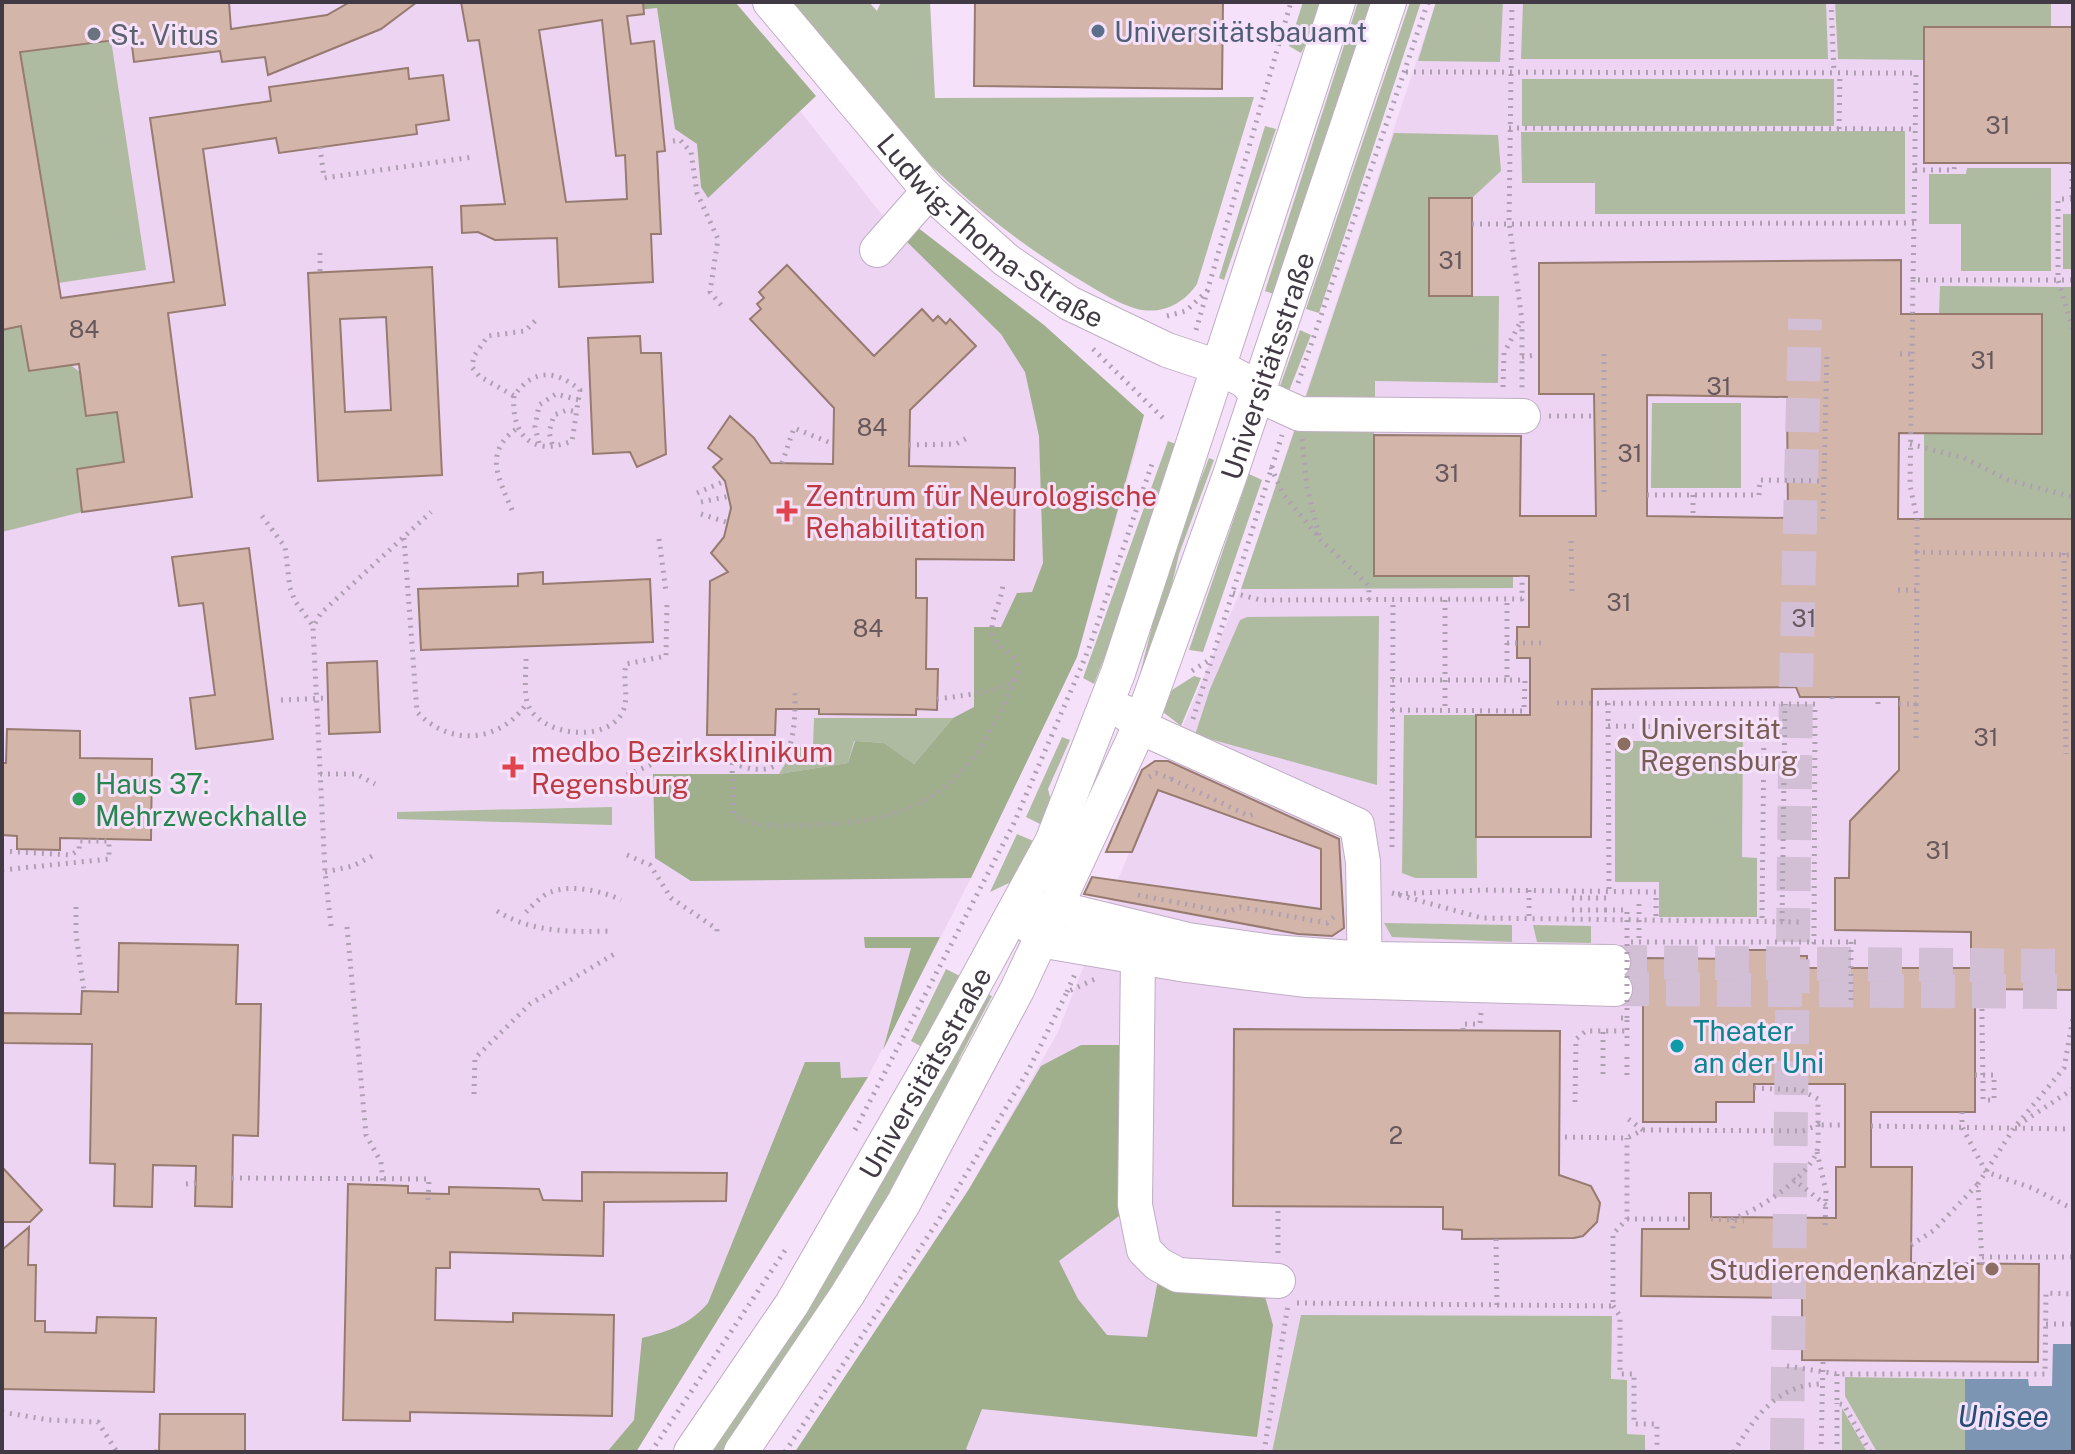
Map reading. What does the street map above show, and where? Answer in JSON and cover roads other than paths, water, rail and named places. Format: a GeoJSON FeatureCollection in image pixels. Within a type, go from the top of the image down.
{"type":"FeatureCollection","features":[{"type":"Feature","properties":{"kind":"street","name":"Ludwig-Thoma-Straße"},"geometry":{"type":"LineString","coordinates":[[770,2],[929,191],[1006,260],[1069,303],[1187,357],[1221,368],[1245,381],[1258,395],[1295,412],[1513,416]]}},
{"type":"Feature","properties":{"kind":"street","name":"Universitätsstraße"},"geometry":{"type":"LineString","coordinates":[[691,1452],[792,1304],[1015,913],[1052,842],[1118,673],[1221,368],[1225,294],[1338,2]]}},
{"type":"Feature","properties":{"kind":"street","name":"Universitätsstraße"},"geometry":{"type":"LineString","coordinates":[[741,1452],[847,1295],[903,1204],[1017,990],[1140,726],[1258,395],[1389,2]]}},
{"type":"Feature","properties":{"kind":"street"},"geometry":{"type":"LineString","coordinates":[[877,250],[929,191]]}},
{"type":"Feature","properties":{"kind":"street","name":"Universitätsstraße"},"geometry":{"type":"LineString","coordinates":[[1118,673],[1120,703],[1127,717],[1140,726]]}},
{"type":"Feature","properties":{"kind":"street"},"geometry":{"type":"LineString","coordinates":[[1140,726],[1357,825],[1363,862],[1365,971]]}},
{"type":"Feature","properties":{"kind":"street"},"geometry":{"type":"LineString","coordinates":[[1015,913],[1138,957],[1243,974],[1365,971],[1620,978]]}},
{"type":"Feature","properties":{"kind":"street"},"geometry":{"type":"LineString","coordinates":[[1048,924],[1231,947],[1365,971]]}},
{"type":"Feature","properties":{"kind":"street"},"geometry":{"type":"LineString","coordinates":[[1138,957],[1135,1205],[1144,1250],[1158,1264],[1178,1275],[1278,1281]]}},
{"type":"Feature","properties":{"kind":"water","name":"Unisee"},"geometry":{"type":"Polygon","coordinates":[[[2053,1344],[2073,1344],[2073,1452],[1965,1452],[1965,1379],[2028,1379],[2029,1386],[2052,1386],[2053,1344]]]}},
{"type":"Feature","properties":{"kind":"tunnel"},"geometry":{"type":"LineString","coordinates":[[1787,1452],[1796,687],[1805,319]]}},
{"type":"Feature","properties":{"kind":"tunnel"},"geometry":{"type":"LineString","coordinates":[[1613,962],[2073,966]]}},
{"type":"Feature","properties":{"kind":"tunnel"},"geometry":{"type":"LineString","coordinates":[[1615,989],[2073,992]]}},
{"type":"Feature","properties":{"kind":"place","name":"Universitätsbauamt"},"geometry":{"type":"Point","coordinates":[1098,31]}},
{"type":"Feature","properties":{"kind":"place","name":"St. Vitus"},"geometry":{"type":"Point","coordinates":[94,34]}},
{"type":"Feature","properties":{"kind":"place","name":"Zentrum für Neurologische Rehabilitation"},"geometry":{"type":"Point","coordinates":[787,511]}},
{"type":"Feature","properties":{"kind":"place","name":"Universität Regensburg"},"geometry":{"type":"Point","coordinates":[1624,744]}},
{"type":"Feature","properties":{"kind":"place","name":"medbo Bezirksklinikum Regensburg"},"geometry":{"type":"Point","coordinates":[513,767]}},
{"type":"Feature","properties":{"kind":"place","name":"Haus 37: Mehrzweckhalle"},"geometry":{"type":"Point","coordinates":[79,799]}},
{"type":"Feature","properties":{"kind":"place","name":"Theater an der Uni"},"geometry":{"type":"Point","coordinates":[1677,1046]}},
{"type":"Feature","properties":{"kind":"place","name":"Studierendenkanzlei"},"geometry":{"type":"Point","coordinates":[1992,1269]}}]}
